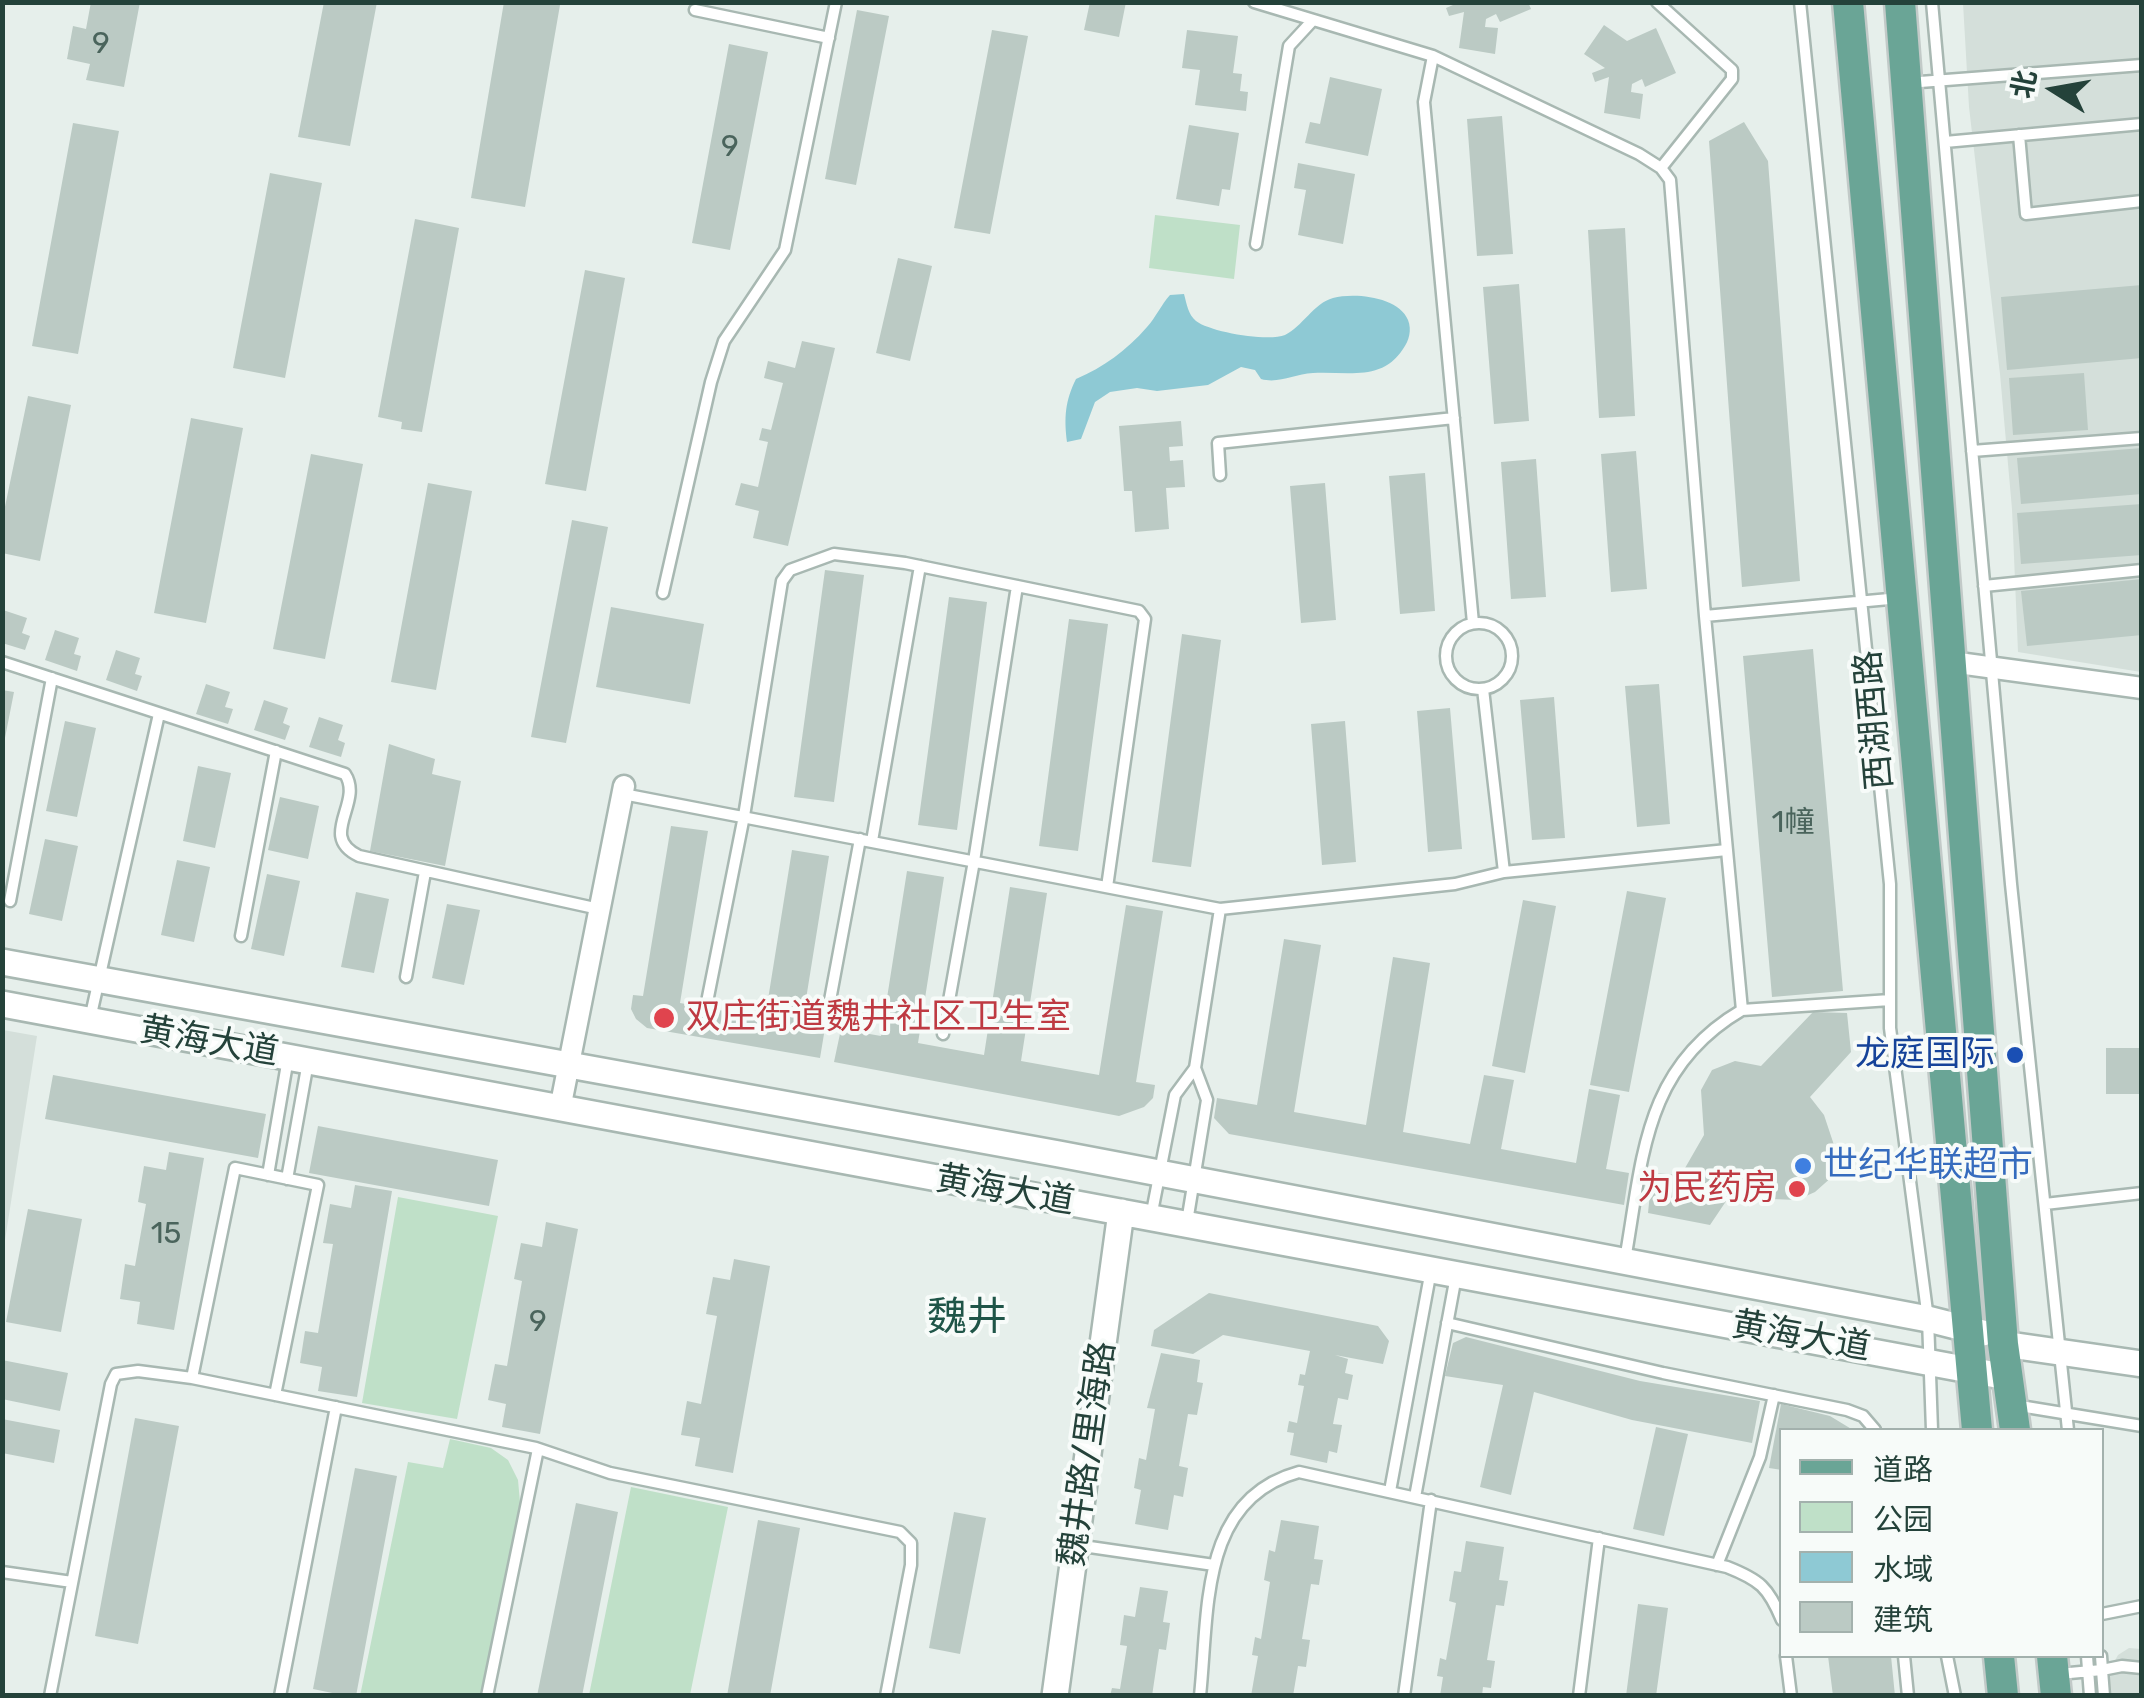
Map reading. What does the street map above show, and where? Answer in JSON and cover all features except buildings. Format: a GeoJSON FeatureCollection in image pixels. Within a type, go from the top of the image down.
{"type":"FeatureCollection","features":[{"type":"Feature","properties":{"kind":"main road","name":"西湖西路"},"geometry":{"type":"LineString","coordinates":[[1848,2],[1977,1428]]}},
{"type":"Feature","properties":{"kind":"main road"},"geometry":{"type":"LineString","coordinates":[[1900,2],[2002,1340],[2011,1404]]}},
{"type":"Feature","properties":{"kind":"main road"},"geometry":{"type":"LineString","coordinates":[[1999,1658],[2003,1696]]}},
{"type":"Feature","properties":{"kind":"street"},"geometry":{"type":"LineString","coordinates":[[1950,662],[2142,688]]}},
{"type":"Feature","properties":{"kind":"street"},"geometry":{"type":"LineString","coordinates":[[560,1109],[623,790]]}},
{"type":"Feature","properties":{"kind":"street","name":"黄海大道"},"geometry":{"type":"LineString","coordinates":[[2,962],[1160,1173],[1928,1319],[2061,1352],[2142,1364]]}},
{"type":"Feature","properties":{"kind":"street","name":"黄海大道"},"geometry":{"type":"LineString","coordinates":[[2,1004],[1971,1368],[2011,1404]]}},
{"type":"Feature","properties":{"kind":"street","name":"魏井路/里海路"},"geometry":{"type":"LineString","coordinates":[[1054,1696],[1121,1212]]}},
{"type":"Feature","properties":{"kind":"lane"},"geometry":{"type":"LineString","coordinates":[[662,594],[724,341],[785,250],[836,2]]}},
{"type":"Feature","properties":{"kind":"lane"},"geometry":{"type":"LineString","coordinates":[[1254,2],[1433,56],[1662,168],[1670,180],[1742,1010]]}},
{"type":"Feature","properties":{"kind":"lane"},"geometry":{"type":"LineString","coordinates":[[1657,2],[1732,70],[1732,79],[1662,168]]}},
{"type":"Feature","properties":{"kind":"lane"},"geometry":{"type":"LineString","coordinates":[[1800,2],[1890,884],[1890,1028],[1928,1319],[1932,1428]]}},
{"type":"Feature","properties":{"kind":"lane"},"geometry":{"type":"LineString","coordinates":[[1932,2],[1991,668],[2068,1428]]}},
{"type":"Feature","properties":{"kind":"lane"},"geometry":{"type":"LineString","coordinates":[[695,10],[829,38]]}},
{"type":"Feature","properties":{"kind":"lane"},"geometry":{"type":"LineString","coordinates":[[1256,244],[1289,46],[1313,20]]}},
{"type":"Feature","properties":{"kind":"lane"},"geometry":{"type":"LineString","coordinates":[[1433,56],[1424,102],[1473,623]]}},
{"type":"Feature","properties":{"kind":"lane"},"geometry":{"type":"LineString","coordinates":[[1906,83],[2142,64]]}},
{"type":"Feature","properties":{"kind":"lane"},"geometry":{"type":"LineString","coordinates":[[1944,142],[2142,124]]}},
{"type":"Feature","properties":{"kind":"lane"},"geometry":{"type":"LineString","coordinates":[[2019,135],[2026,214],[2142,201]]}},
{"type":"Feature","properties":{"kind":"lane"},"geometry":{"type":"LineString","coordinates":[[1220,475],[1218,443],[1454,418]]}},
{"type":"Feature","properties":{"kind":"lane"},"geometry":{"type":"LineString","coordinates":[[1972,451],[2142,438]]}},
{"type":"Feature","properties":{"kind":"lane"},"geometry":{"type":"LineString","coordinates":[[708,1002],[744,816],[782,581],[790,570],[834,554],[920,566],[1139,611],[1144,619],[1106,887]]}},
{"type":"Feature","properties":{"kind":"lane"},"geometry":{"type":"LineString","coordinates":[[828,1011],[920,566]]}},
{"type":"Feature","properties":{"kind":"lane"},"geometry":{"type":"LineString","coordinates":[[1984,586],[2142,570]]}},
{"type":"Feature","properties":{"kind":"lane"},"geometry":{"type":"LineString","coordinates":[[943,1034],[1017,586]]}},
{"type":"Feature","properties":{"kind":"lane"},"geometry":{"type":"LineString","coordinates":[[1705,616],[1902,598]]}},
{"type":"Feature","properties":{"kind":"lane"},"geometry":{"type":"LineString","coordinates":[[1484,622],[1502,632],[1512,651],[1508,672],[1502,680],[1482,689],[1471,688],[1452,676],[1446,655],[1454,634],[1473,623],[1484,622]]}},
{"type":"Feature","properties":{"kind":"lane"},"geometry":{"type":"LineString","coordinates":[[2,662],[337,770],[349,778],[350,785],[340,838],[345,849],[372,861],[599,909]]}},
{"type":"Feature","properties":{"kind":"lane"},"geometry":{"type":"LineString","coordinates":[[10,901],[52,678]]}},
{"type":"Feature","properties":{"kind":"lane"},"geometry":{"type":"LineString","coordinates":[[1482,689],[1504,872]]}},
{"type":"Feature","properties":{"kind":"lane"},"geometry":{"type":"LineString","coordinates":[[90,1020],[159,714]]}},
{"type":"Feature","properties":{"kind":"lane"},"geometry":{"type":"LineString","coordinates":[[241,936],[276,751]]}},
{"type":"Feature","properties":{"kind":"lane"},"geometry":{"type":"LineString","coordinates":[[623,790],[1220,909],[1455,884],[1504,872],[1727,850]]}},
{"type":"Feature","properties":{"kind":"lane"},"geometry":{"type":"LineString","coordinates":[[406,977],[425,872]]}},
{"type":"Feature","properties":{"kind":"lane"},"geometry":{"type":"LineString","coordinates":[[1187,1224],[1207,1100],[1196,1068],[1220,909]]}},
{"type":"Feature","properties":{"kind":"lane"},"geometry":{"type":"LineString","coordinates":[[1625,1261],[1650,1120],[1678,1064],[1711,1028],[1742,1010],[1890,1000]]}},
{"type":"Feature","properties":{"kind":"lane"},"geometry":{"type":"LineString","coordinates":[[268,1175],[298,1059]]}},
{"type":"Feature","properties":{"kind":"lane"},"geometry":{"type":"LineString","coordinates":[[288,1179],[298,1059]]}},
{"type":"Feature","properties":{"kind":"lane"},"geometry":{"type":"LineString","coordinates":[[1152,1217],[1175,1094],[1196,1068]]}},
{"type":"Feature","properties":{"kind":"lane"},"geometry":{"type":"LineString","coordinates":[[192,1378],[235,1168],[318,1186],[274,1395]]}},
{"type":"Feature","properties":{"kind":"lane"},"geometry":{"type":"LineString","coordinates":[[2045,1204],[2142,1193]]}},
{"type":"Feature","properties":{"kind":"lane"},"geometry":{"type":"LineString","coordinates":[[1415,1497],[1447,1324],[1444,1271]]}},
{"type":"Feature","properties":{"kind":"lane"},"geometry":{"type":"LineString","coordinates":[[1390,1491],[1444,1271]]}},
{"type":"Feature","properties":{"kind":"lane"},"geometry":{"type":"LineString","coordinates":[[1447,1324],[1846,1410],[1862,1416],[1873,1428]]}},
{"type":"Feature","properties":{"kind":"lane"},"geometry":{"type":"LineString","coordinates":[[50,1696],[116,1374],[138,1371],[192,1378],[538,1449],[610,1473],[900,1532],[910,1543],[912,1564],[886,1696]]}},
{"type":"Feature","properties":{"kind":"lane"},"geometry":{"type":"LineString","coordinates":[[1717,1565],[1760,1457],[1774,1395]]}},
{"type":"Feature","properties":{"kind":"lane"},"geometry":{"type":"LineString","coordinates":[[2011,1404],[2142,1426]]}},
{"type":"Feature","properties":{"kind":"lane"},"geometry":{"type":"LineString","coordinates":[[280,1696],[336,1407]]}},
{"type":"Feature","properties":{"kind":"lane"},"geometry":{"type":"LineString","coordinates":[[487,1696],[538,1449]]}},
{"type":"Feature","properties":{"kind":"lane"},"geometry":{"type":"LineString","coordinates":[[1200,1696],[1214,1565],[1224,1533],[1244,1502],[1272,1479],[1299,1472],[1717,1565],[1756,1578],[1772,1596],[1779,1613]]}},
{"type":"Feature","properties":{"kind":"lane"},"geometry":{"type":"LineString","coordinates":[[1404,1696],[1431,1500]]}},
{"type":"Feature","properties":{"kind":"lane"},"geometry":{"type":"LineString","coordinates":[[1579,1696],[1599,1538]]}},
{"type":"Feature","properties":{"kind":"lane"},"geometry":{"type":"LineString","coordinates":[[1075,1545],[1214,1565]]}},
{"type":"Feature","properties":{"kind":"lane"},"geometry":{"type":"LineString","coordinates":[[2,1572],[72,1582]]}},
{"type":"Feature","properties":{"kind":"lane"},"geometry":{"type":"LineString","coordinates":[[2104,1614],[2142,1606]]}},
{"type":"Feature","properties":{"kind":"lane"},"geometry":{"type":"LineString","coordinates":[[1786,1658],[1791,1696]]}},
{"type":"Feature","properties":{"kind":"lane"},"geometry":{"type":"LineString","coordinates":[[1904,1658],[1908,1696]]}},
{"type":"Feature","properties":{"kind":"lane"},"geometry":{"type":"LineString","coordinates":[[1947,1658],[1954,1696]]}},
{"type":"Feature","properties":{"kind":"lane"},"geometry":{"type":"LineString","coordinates":[[2087,1658],[2090,1696]]}},
{"type":"Feature","properties":{"kind":"lane"},"geometry":{"type":"LineString","coordinates":[[2101,1658],[2104,1696]]}},
{"type":"Feature","properties":{"kind":"lane"},"geometry":{"type":"LineString","coordinates":[[2054,1675],[2122,1666],[2142,1668]]}},
{"type":"Feature","properties":{"kind":"shaded area"},"geometry":{"type":"Polygon","coordinates":[[[1963,3],[2141,3],[2141,672],[2018,652],[2012,509],[1969,107],[1963,3]]]}},
{"type":"Feature","properties":{"kind":"shaded area"},"geometry":{"type":"Polygon","coordinates":[[[2,1030],[37,1036],[3,1253],[2,1030]]]}},
{"type":"Feature","properties":{"kind":"shaded area"},"geometry":{"type":"Polygon","coordinates":[[[2129,1648],[2141,1649],[2141,1695],[2096,1695],[2118,1655],[2129,1648]]]}},
{"type":"Feature","properties":{"kind":"green space"},"geometry":{"type":"Polygon","coordinates":[[[1155,215],[1240,225],[1234,279],[1149,268],[1155,215]]]}},
{"type":"Feature","properties":{"kind":"green space"},"geometry":{"type":"Polygon","coordinates":[[[398,1197],[498,1216],[457,1419],[362,1403],[398,1197]]]}},
{"type":"Feature","properties":{"kind":"green space"},"geometry":{"type":"Polygon","coordinates":[[[450,1439],[491,1448],[508,1460],[518,1480],[521,1513],[484,1695],[360,1696],[408,1462],[443,1468],[450,1439]]]}},
{"type":"Feature","properties":{"kind":"green space"},"geometry":{"type":"Polygon","coordinates":[[[631,1487],[728,1507],[690,1695],[589,1695],[631,1487]]]}},
{"type":"Feature","properties":{"kind":"water"},"geometry":{"type":"Polygon","coordinates":[[[1184,294],[1196,321],[1253,337],[1285,335],[1333,298],[1375,298],[1403,312],[1409,335],[1394,359],[1374,371],[1313,373],[1268,380],[1261,379],[1255,370],[1241,367],[1208,385],[1110,392],[1095,402],[1081,439],[1067,442],[1066,410],[1076,379],[1131,344],[1170,295],[1184,294]]]}},
{"type":"Feature","properties":{"kind":"place","name":"双庄街道魏井社区卫生室"},"geometry":{"type":"Point","coordinates":[664,1018]}},
{"type":"Feature","properties":{"kind":"place","name":"龙庭国际"},"geometry":{"type":"Point","coordinates":[2015,1055]}},
{"type":"Feature","properties":{"kind":"place","name":"世纪华联超市"},"geometry":{"type":"Point","coordinates":[1803,1166]}},
{"type":"Feature","properties":{"kind":"place","name":"为民药房"},"geometry":{"type":"Point","coordinates":[1797,1189]}},
{"type":"Feature","properties":{"kind":"district","name":"魏井"},"geometry":{"type":"Point","coordinates":[967,1318]}}]}
